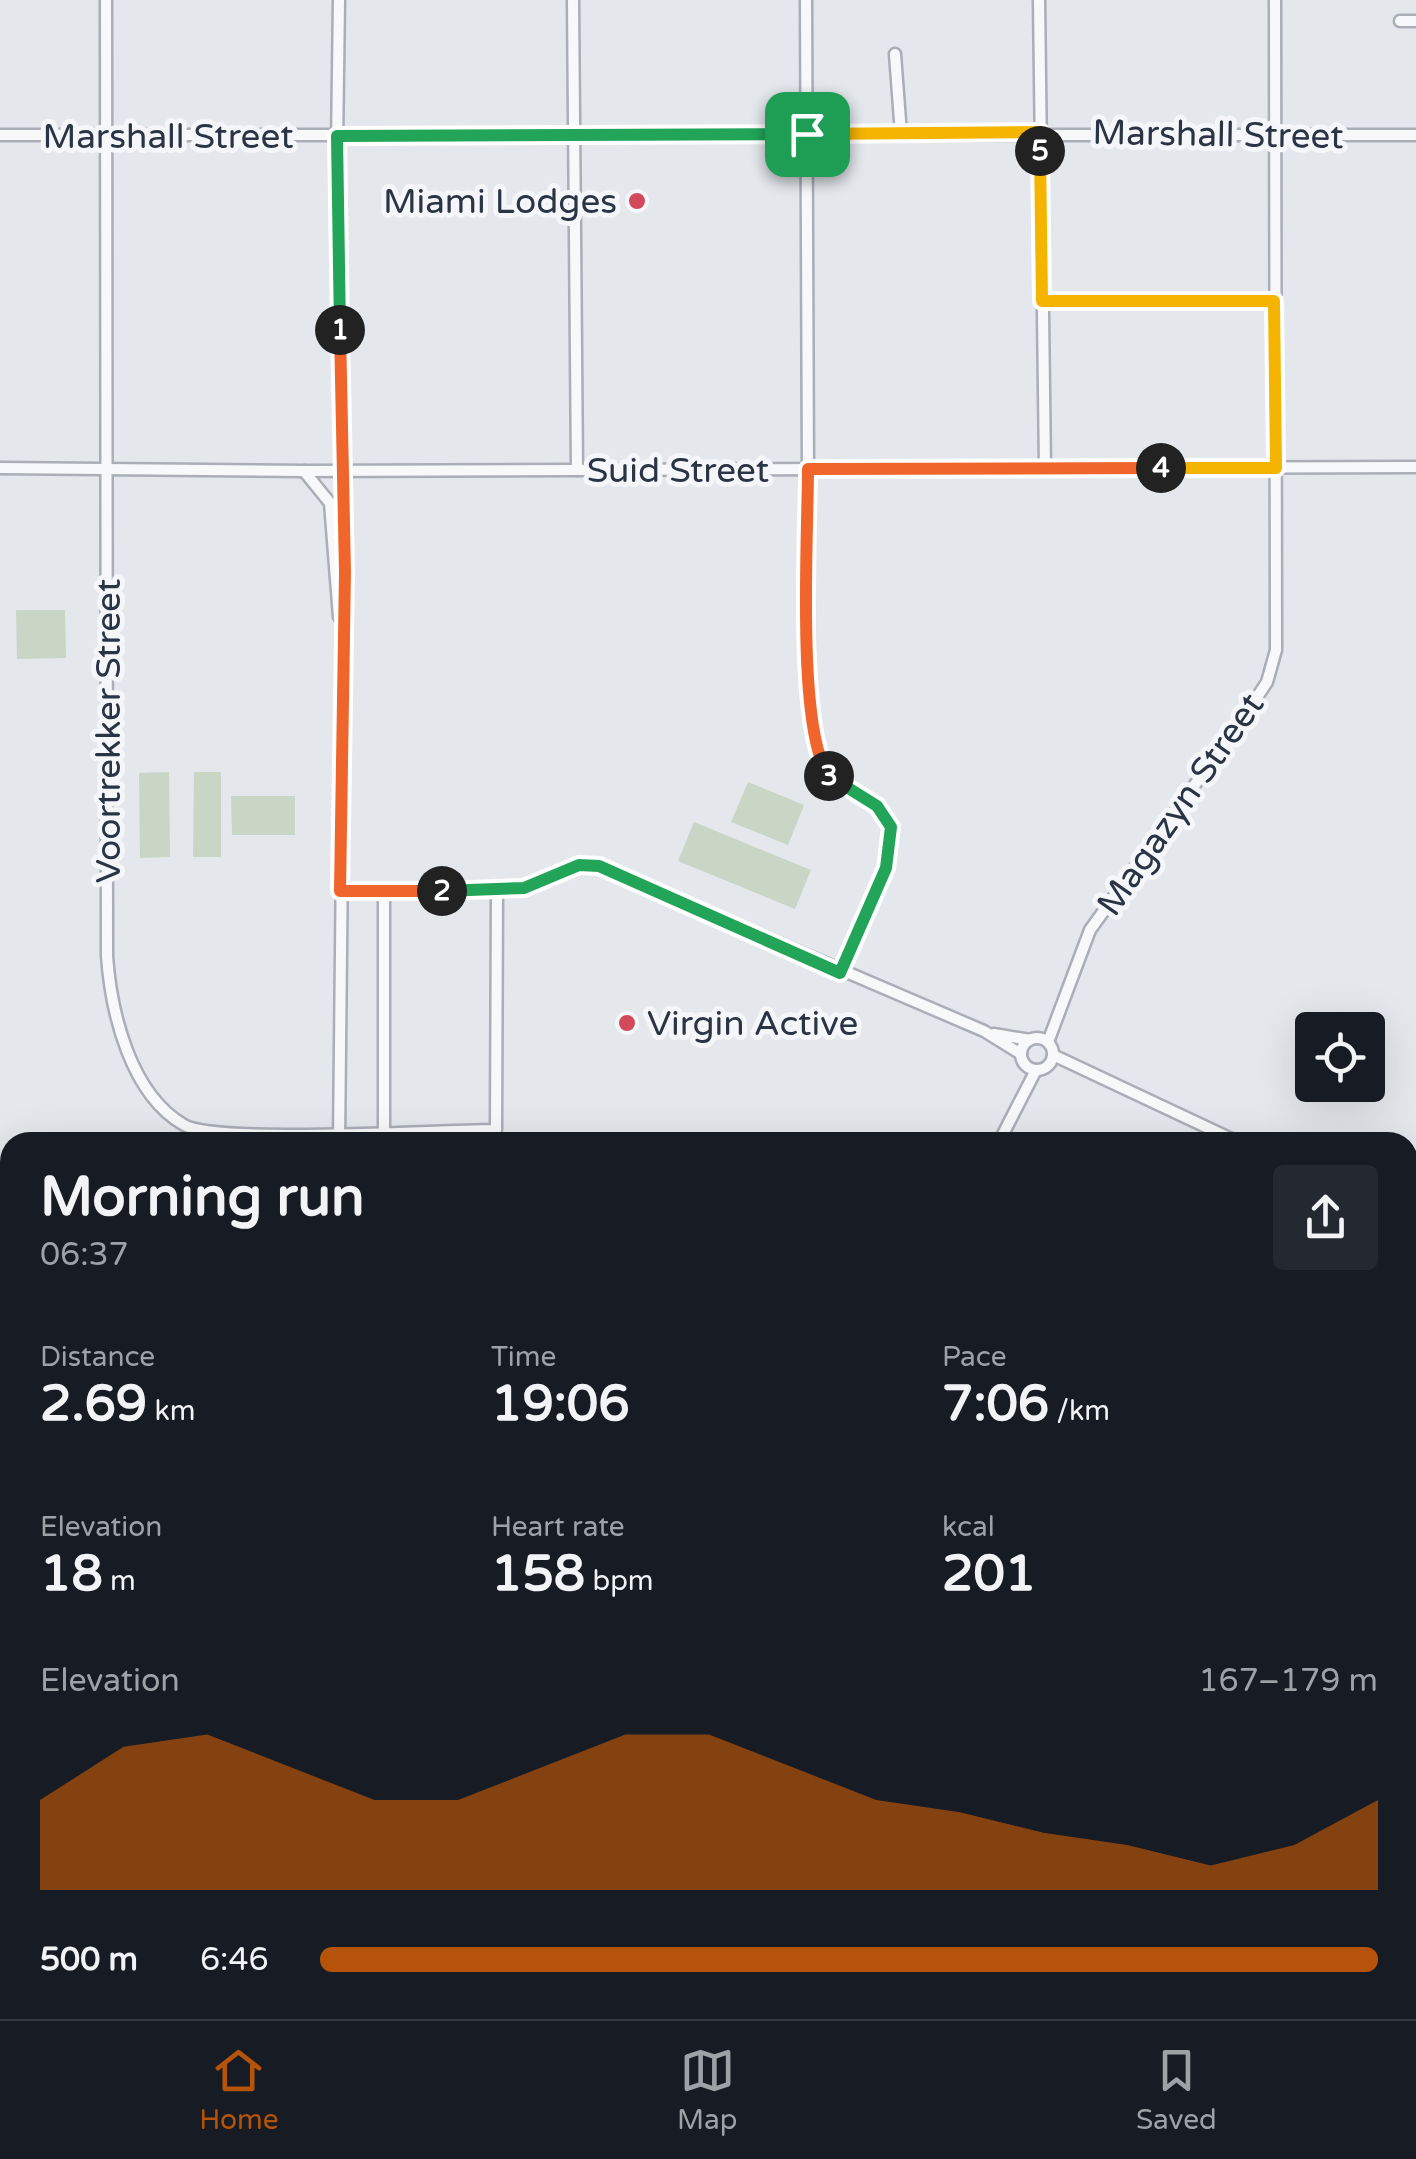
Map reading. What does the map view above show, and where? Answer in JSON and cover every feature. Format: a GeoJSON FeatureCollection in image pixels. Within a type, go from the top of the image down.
{"type":"FeatureCollection","features":[{"type":"Feature","properties":{"kind":"street","name":"Voortrekker Street"},"geometry":{"type":"LineString","coordinates":[[106,0],[109,984],[122,1034],[149,1090],[184,1125],[207,1131],[256,1132]]}},
{"type":"Feature","properties":{"kind":"street"},"geometry":{"type":"LineString","coordinates":[[338,0],[343,471],[339,1132]]}},
{"type":"Feature","properties":{"kind":"street"},"geometry":{"type":"LineString","coordinates":[[573,0],[577,470]]}},
{"type":"Feature","properties":{"kind":"street"},"geometry":{"type":"LineString","coordinates":[[806,0],[812,733],[822,764],[832,779],[877,806],[891,827],[886,868],[840,973]]}},
{"type":"Feature","properties":{"kind":"street"},"geometry":{"type":"LineString","coordinates":[[1040,0],[1045,468]]}},
{"type":"Feature","properties":{"kind":"street","name":"Magazyn Street"},"geometry":{"type":"LineString","coordinates":[[1036,1062],[1038,1040],[1060,1004],[1104,908],[1270,675],[1278,632],[1275,0]]}},
{"type":"Feature","properties":{"kind":"street"},"geometry":{"type":"LineString","coordinates":[[1400,21],[1416,21]]}},
{"type":"Feature","properties":{"kind":"street"},"geometry":{"type":"LineString","coordinates":[[895,54],[901,134]]}},
{"type":"Feature","properties":{"kind":"street","name":"Marshall Street"},"geometry":{"type":"LineString","coordinates":[[0,135],[1416,135]]}},
{"type":"Feature","properties":{"kind":"street"},"geometry":{"type":"LineString","coordinates":[[1042,301],[1274,301]]}},
{"type":"Feature","properties":{"kind":"street","name":"Suid Street"},"geometry":{"type":"LineString","coordinates":[[0,468],[304,472],[1416,467]]}},
{"type":"Feature","properties":{"kind":"street"},"geometry":{"type":"LineString","coordinates":[[304,472],[330,503],[334,591],[342,628]]}},
{"type":"Feature","properties":{"kind":"street"},"geometry":{"type":"LineString","coordinates":[[340,891],[524,888],[579,865],[599,866],[840,973],[984,1031],[1036,1062],[1093,1078],[1214,1132]]}},
{"type":"Feature","properties":{"kind":"street","name":"Voortrekker Street"},"geometry":{"type":"LineString","coordinates":[[373,1132],[496,1130],[497,890]]}},
{"type":"Feature","properties":{"kind":"street"},"geometry":{"type":"LineString","coordinates":[[384,893],[384,1130]]}},
{"type":"Feature","properties":{"kind":"street"},"geometry":{"type":"LineString","coordinates":[[984,1031],[1038,1040],[1036,1062],[1004,1132]]}},
{"type":"Feature","properties":{"kind":"green space"},"geometry":{"type":"Polygon","coordinates":[[[16,610],[65,610],[66,658],[17,659],[16,610]]]}},
{"type":"Feature","properties":{"kind":"green space"},"geometry":{"type":"Polygon","coordinates":[[[169,772],[170,857],[140,858],[139,773],[169,772]]]}},
{"type":"Feature","properties":{"kind":"green space"},"geometry":{"type":"Polygon","coordinates":[[[194,772],[221,772],[221,857],[193,857],[194,772]]]}},
{"type":"Feature","properties":{"kind":"green space"},"geometry":{"type":"Polygon","coordinates":[[[748,782],[804,805],[788,845],[731,822],[748,782]]]}},
{"type":"Feature","properties":{"kind":"green space"},"geometry":{"type":"Polygon","coordinates":[[[231,796],[295,796],[295,835],[232,835],[231,796]]]}},
{"type":"Feature","properties":{"kind":"green space"},"geometry":{"type":"Polygon","coordinates":[[[694,822],[811,870],[795,909],[678,861],[694,822]]]}},
{"type":"Feature","properties":{"kind":"place","name":"Miami Lodges"},"geometry":{"type":"Point","coordinates":[637,201]}},
{"type":"Feature","properties":{"kind":"place","name":"Virgin Active"},"geometry":{"type":"Point","coordinates":[627,1023]}},
{"type":"Feature","properties":{"kind":"route"},"geometry":{"type":"LineString","coordinates":[[1040,132],[1042,301],[1274,301],[1276,468],[808,469],[812,733],[822,764],[832,779],[877,806],[891,827],[886,868],[840,973],[679,898],[599,866],[579,865],[513,890],[340,891],[345,572],[337,136],[807,134],[1040,132]]}}]}
